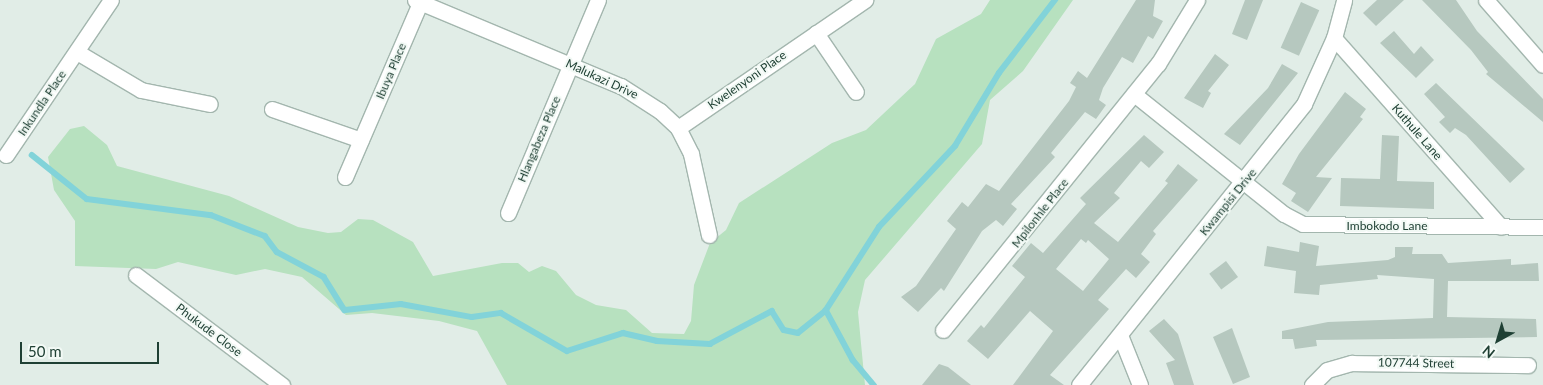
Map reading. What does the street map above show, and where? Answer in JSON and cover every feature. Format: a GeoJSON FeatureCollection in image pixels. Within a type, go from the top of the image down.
{"type":"FeatureCollection","features":[{"type":"Feature","properties":{"kind":"street","name":"Inkundla Place"},"geometry":{"type":"LineString","coordinates":[[6,155],[77,52],[110,0]]}},
{"type":"Feature","properties":{"kind":"street","name":"Hlangabeza Place"},"geometry":{"type":"LineString","coordinates":[[508,213],[598,0]]}},
{"type":"Feature","properties":{"kind":"street","name":"Kwelenyoni Place"},"geometry":{"type":"LineString","coordinates":[[678,128],[865,0]]}},
{"type":"Feature","properties":{"kind":"street","name":"Mpilonhle Place"},"geometry":{"type":"LineString","coordinates":[[943,330],[1176,40],[1197,0]]}},
{"type":"Feature","properties":{"kind":"street","name":"Kwampisi Drive"},"geometry":{"type":"LineString","coordinates":[[1079,385],[1245,182],[1304,104],[1334,38],[1344,0]]}},
{"type":"Feature","properties":{"kind":"street"},"geometry":{"type":"LineString","coordinates":[[1486,0],[1543,65]]}},
{"type":"Feature","properties":{"kind":"street","name":"Malukazi Drive"},"geometry":{"type":"LineString","coordinates":[[418,1],[570,64],[644,99],[678,128],[699,178],[709,235]]}},
{"type":"Feature","properties":{"kind":"street","name":"Ibuya Place"},"geometry":{"type":"LineString","coordinates":[[345,177],[418,1]]}},
{"type":"Feature","properties":{"kind":"street"},"geometry":{"type":"LineString","coordinates":[[816,33],[856,92]]}},
{"type":"Feature","properties":{"kind":"street","name":"Kuthule Lane"},"geometry":{"type":"LineString","coordinates":[[1334,38],[1501,227]]}},
{"type":"Feature","properties":{"kind":"street"},"geometry":{"type":"LineString","coordinates":[[77,52],[141,90],[210,104]]}},
{"type":"Feature","properties":{"kind":"street"},"geometry":{"type":"LineString","coordinates":[[1134,94],[1245,182]]}},
{"type":"Feature","properties":{"kind":"street"},"geometry":{"type":"LineString","coordinates":[[272,109],[361,140]]}},
{"type":"Feature","properties":{"kind":"street","name":"Imbokodo Lane"},"geometry":{"type":"LineString","coordinates":[[1245,182],[1284,214],[1303,224],[1543,227]]}},
{"type":"Feature","properties":{"kind":"street","name":"Phukude Close"},"geometry":{"type":"LineString","coordinates":[[136,275],[282,385]]}},
{"type":"Feature","properties":{"kind":"street"},"geometry":{"type":"LineString","coordinates":[[1120,335],[1140,385]]}},
{"type":"Feature","properties":{"kind":"street","name":"107744 Street"},"geometry":{"type":"LineString","coordinates":[[1312,385],[1327,370],[1352,363],[1528,365]]}},
{"type":"Feature","properties":{"kind":"green space"},"geometry":{"type":"Polygon","coordinates":[[[990,0],[1073,0],[1023,71],[990,100],[982,144],[865,280],[858,312],[865,385],[507,385],[477,331],[439,321],[372,313],[346,315],[302,277],[265,269],[236,275],[178,262],[156,269],[75,266],[75,221],[54,190],[48,157],[70,129],[84,126],[107,145],[117,166],[229,196],[298,227],[328,233],[341,232],[358,219],[373,220],[413,242],[433,276],[502,263],[518,263],[529,272],[542,266],[556,271],[576,295],[596,305],[626,310],[652,333],[684,334],[691,321],[694,285],[710,243],[726,230],[739,203],[832,143],[866,130],[915,84],[936,39],[981,14],[990,0]]]}},
{"type":"Feature","properties":{"kind":"building"},"geometry":{"type":"Polygon","coordinates":[[[1136,0],[1155,0],[1153,16],[1163,21],[1153,39],[1148,36],[1133,63],[1122,57],[1103,88],[1099,100],[1106,105],[1096,119],[1085,112],[1051,153],[1055,157],[1011,204],[1017,209],[1003,226],[996,220],[982,231],[944,291],[941,288],[918,312],[901,297],[916,286],[956,229],[947,221],[962,202],[968,207],[986,184],[999,191],[1069,101],[1076,87],[1070,83],[1078,71],[1087,78],[1136,0]]]}},
{"type":"Feature","properties":{"kind":"building"},"geometry":{"type":"Polygon","coordinates":[[[1245,0],[1263,0],[1247,40],[1232,34],[1245,0]]]}},
{"type":"Feature","properties":{"kind":"building"},"geometry":{"type":"Polygon","coordinates":[[[1377,0],[1404,0],[1376,26],[1363,13],[1377,0]]]}},
{"type":"Feature","properties":{"kind":"building"},"geometry":{"type":"Polygon","coordinates":[[[1422,0],[1456,0],[1477,31],[1543,99],[1543,122],[1486,74],[1488,72],[1471,50],[1422,0]]]}},
{"type":"Feature","properties":{"kind":"building"},"geometry":{"type":"Polygon","coordinates":[[[1301,2],[1319,10],[1299,56],[1281,48],[1301,2]]]}},
{"type":"Feature","properties":{"kind":"building"},"geometry":{"type":"Polygon","coordinates":[[[1394,31],[1414,54],[1421,46],[1434,60],[1416,78],[1380,43],[1394,31]]]}},
{"type":"Feature","properties":{"kind":"building"},"geometry":{"type":"Polygon","coordinates":[[[1215,54],[1229,65],[1208,91],[1211,93],[1203,108],[1184,98],[1215,54]]]}},
{"type":"Feature","properties":{"kind":"building"},"geometry":{"type":"Polygon","coordinates":[[[1282,64],[1298,73],[1240,145],[1224,134],[1268,88],[1282,64]]]}},
{"type":"Feature","properties":{"kind":"building"},"geometry":{"type":"Polygon","coordinates":[[[1436,83],[1525,169],[1510,183],[1466,135],[1455,128],[1450,133],[1439,122],[1445,117],[1424,94],[1436,83]]]}},
{"type":"Feature","properties":{"kind":"building"},"geometry":{"type":"Polygon","coordinates":[[[1345,92],[1366,109],[1360,117],[1363,119],[1316,177],[1332,178],[1308,212],[1291,201],[1296,193],[1282,184],[1299,154],[1345,92]]]}},
{"type":"Feature","properties":{"kind":"building"},"geometry":{"type":"Polygon","coordinates":[[[1144,135],[1164,152],[1149,168],[1141,161],[1114,193],[1120,198],[1094,223],[1118,242],[1168,183],[1165,181],[1178,164],[1198,180],[1153,231],[1156,234],[1141,254],[1150,262],[1136,278],[1126,269],[1098,300],[1109,309],[1050,375],[1064,385],[1013,385],[1053,331],[1030,311],[988,359],[967,341],[981,325],[984,328],[1025,277],[1012,266],[1031,243],[1043,253],[1086,204],[1080,198],[1144,135]],[[1081,239],[1056,269],[1083,291],[1109,259],[1088,240],[1086,243],[1081,239]]]}},
{"type":"Feature","properties":{"kind":"building"},"geometry":{"type":"Polygon","coordinates":[[[1382,135],[1399,136],[1397,181],[1434,182],[1434,209],[1340,206],[1341,178],[1380,179],[1382,135]]]}},
{"type":"Feature","properties":{"kind":"building"},"geometry":{"type":"Polygon","coordinates":[[[1300,242],[1319,246],[1316,266],[1388,260],[1395,257],[1395,247],[1413,247],[1412,254],[1442,254],[1448,263],[1511,259],[1511,265],[1538,263],[1539,281],[1448,281],[1447,317],[1536,319],[1537,337],[1316,340],[1317,346],[1295,349],[1293,339],[1282,339],[1282,331],[1328,322],[1433,318],[1434,279],[1377,275],[1378,279],[1320,285],[1319,295],[1294,293],[1296,271],[1264,266],[1267,246],[1299,252],[1300,242]]]}},
{"type":"Feature","properties":{"kind":"building"},"geometry":{"type":"Polygon","coordinates":[[[1226,261],[1238,277],[1221,290],[1209,274],[1226,261]]]}},
{"type":"Feature","properties":{"kind":"building"},"geometry":{"type":"Polygon","coordinates":[[[1164,319],[1178,334],[1194,385],[1174,385],[1166,363],[1175,360],[1149,331],[1164,319]]]}},
{"type":"Feature","properties":{"kind":"building"},"geometry":{"type":"Polygon","coordinates":[[[1232,328],[1250,377],[1233,384],[1213,337],[1232,328]]]}},
{"type":"Feature","properties":{"kind":"building"},"geometry":{"type":"Polygon","coordinates":[[[939,364],[948,367],[971,385],[922,385],[939,364]]]}},
{"type":"Feature","properties":{"kind":"waterway"},"geometry":{"type":"LineString","coordinates":[[32,155],[87,199],[211,215],[265,236],[277,252],[324,277],[345,310],[401,304],[472,317],[501,313],[567,351],[623,333],[657,341],[710,344],[772,311],[784,330],[798,333],[826,310],[879,227],[955,146],[999,73],[1055,0]]}},
{"type":"Feature","properties":{"kind":"waterway"},"geometry":{"type":"LineString","coordinates":[[826,310],[853,360],[874,385]]}}]}
